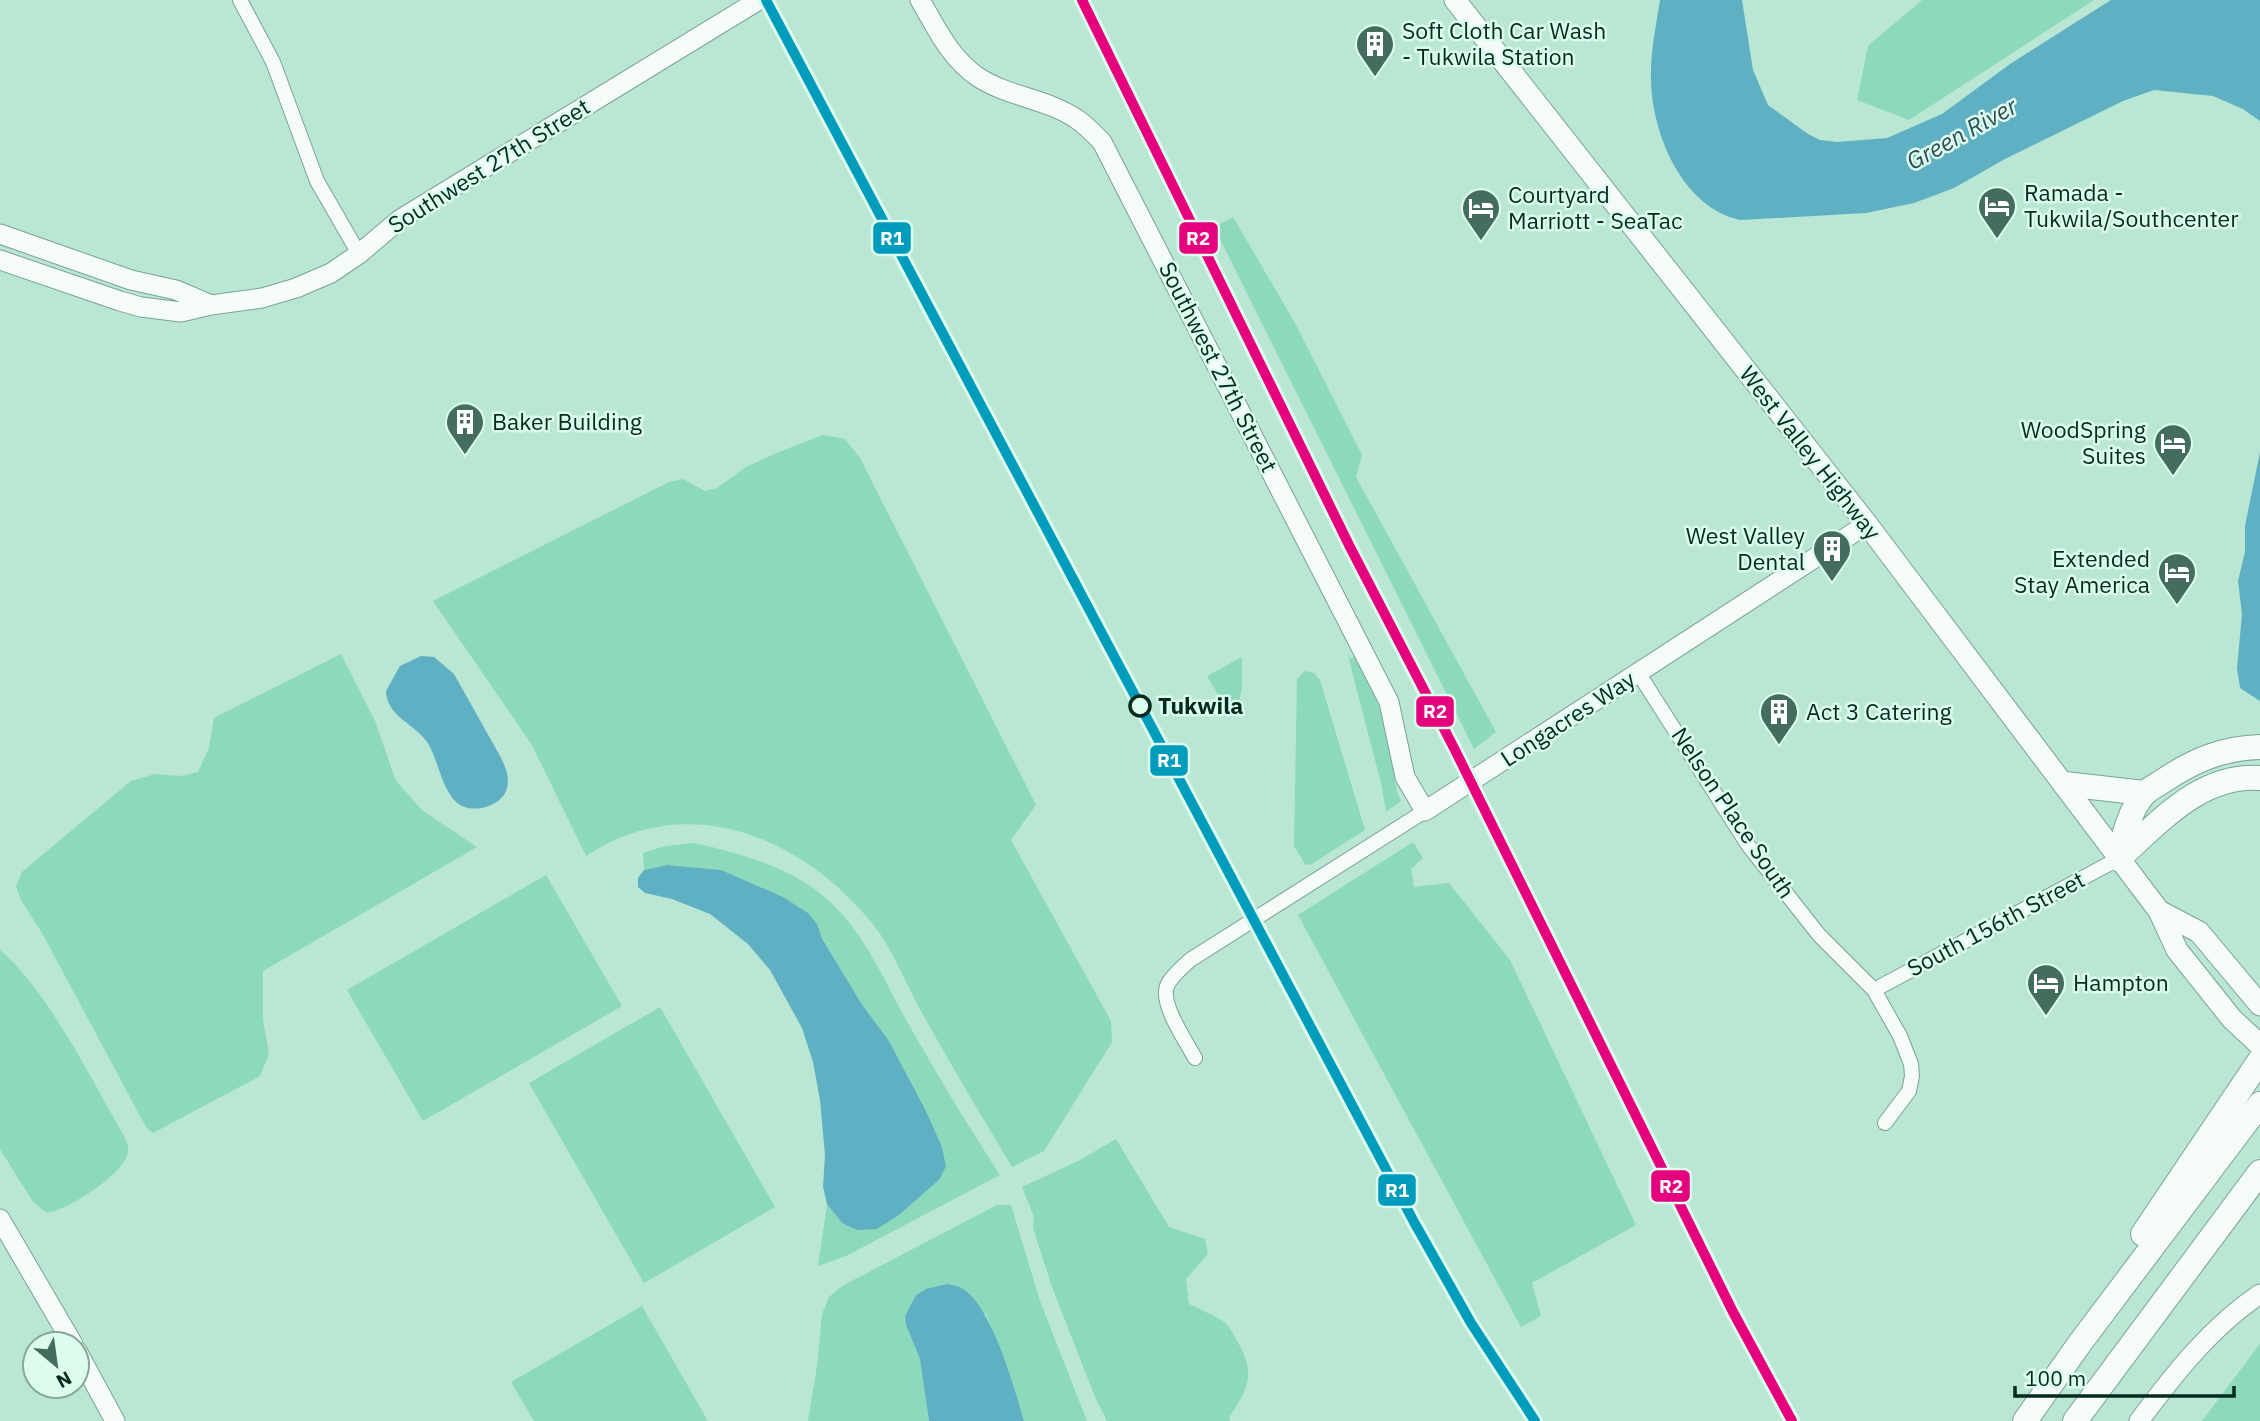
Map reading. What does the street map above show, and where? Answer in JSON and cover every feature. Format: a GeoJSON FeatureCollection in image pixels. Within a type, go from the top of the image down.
{"type":"FeatureCollection","features":[{"type":"Feature","properties":{"kind":"highway"},"geometry":{"type":"LineString","coordinates":[[2118,859],[2127,825],[2144,793],[2187,765],[2205,757],[2239,748],[2260,747]]}},
{"type":"Feature","properties":{"kind":"highway"},"geometry":{"type":"LineString","coordinates":[[2118,859],[2179,804],[2205,787],[2238,778],[2260,778]]}},
{"type":"Feature","properties":{"kind":"highway"},"geometry":{"type":"LineString","coordinates":[[2065,784],[2121,793],[2144,793]]}},
{"type":"Feature","properties":{"kind":"highway"},"geometry":{"type":"LineString","coordinates":[[2080,1343],[2108,1286],[2260,1060]]}},
{"type":"Feature","properties":{"kind":"highway"},"geometry":{"type":"LineString","coordinates":[[2025,1421],[2080,1343],[2260,1104]]}},
{"type":"Feature","properties":{"kind":"highway"},"geometry":{"type":"LineString","coordinates":[[2075,1421],[2260,1172]]}},
{"type":"Feature","properties":{"kind":"highway"},"geometry":{"type":"LineString","coordinates":[[2104,1382],[2201,1271],[2260,1198]]}},
{"type":"Feature","properties":{"kind":"main road","name":"West Valley Highway"},"geometry":{"type":"LineString","coordinates":[[1455,0],[1867,524],[2065,784],[2159,911],[2177,950],[2232,1019],[2260,1045]]}},
{"type":"Feature","properties":{"kind":"main road","name":"West Valley Highway"},"geometry":{"type":"LineString","coordinates":[[2159,911],[2199,932],[2260,1005]]}},
{"type":"Feature","properties":{"kind":"street"},"geometry":{"type":"LineString","coordinates":[[240,0],[273,62],[317,181],[359,254]]}},
{"type":"Feature","properties":{"kind":"street","name":"Southwest 27th Street"},"geometry":{"type":"LineString","coordinates":[[0,260],[141,307],[181,312],[262,298],[296,288],[331,273],[359,254],[399,220],[759,0]]}},
{"type":"Feature","properties":{"kind":"street","name":"Southwest 27th Street"},"geometry":{"type":"LineString","coordinates":[[920,0],[947,47],[976,76],[1078,120],[1106,149],[1389,702],[1405,777],[1425,811]]}},
{"type":"Feature","properties":{"kind":"street"},"geometry":{"type":"LineString","coordinates":[[0,233],[131,280],[176,290],[211,305]]}},
{"type":"Feature","properties":{"kind":"street","name":"Longacres Way"},"geometry":{"type":"LineString","coordinates":[[1195,1058],[1166,1003],[1167,986],[1190,960],[1639,674],[1867,524]]}},
{"type":"Feature","properties":{"kind":"street","name":"Nelson Place South"},"geometry":{"type":"LineString","coordinates":[[1639,674],[1748,845],[1819,935],[1874,990],[1900,1036],[1911,1063],[1912,1076],[1909,1091],[1885,1124]]}},
{"type":"Feature","properties":{"kind":"street","name":"South 156th Street"},"geometry":{"type":"LineString","coordinates":[[1874,990],[2118,859]]}},
{"type":"Feature","properties":{"kind":"street"},"geometry":{"type":"LineString","coordinates":[[0,1219],[65,1330]]}},
{"type":"Feature","properties":{"kind":"street"},"geometry":{"type":"LineString","coordinates":[[2145,1414],[2186,1362],[2233,1312],[2260,1294]]}},
{"type":"Feature","properties":{"kind":"street"},"geometry":{"type":"LineString","coordinates":[[91,1377],[115,1421]]}},
{"type":"Feature","properties":{"kind":"green space"},"geometry":{"type":"Polygon","coordinates":[[[1922,0],[2094,0],[1909,120],[1857,100],[1868,46],[1922,0]]]}},
{"type":"Feature","properties":{"kind":"green space"},"geometry":{"type":"Polygon","coordinates":[[[1233,217],[1295,323],[1362,455],[1356,477],[1496,732],[1474,749],[1214,227],[1233,217]]]}},
{"type":"Feature","properties":{"kind":"green space"},"geometry":{"type":"Polygon","coordinates":[[[823,435],[845,439],[860,458],[1036,805],[1011,840],[1111,1021],[1112,1042],[1044,1151],[1012,1167],[932,1031],[886,944],[872,923],[843,892],[812,866],[777,846],[740,832],[702,825],[663,826],[624,836],[586,856],[532,745],[433,601],[669,482],[683,479],[705,491],[717,488],[746,467],[823,435]]]}},
{"type":"Feature","properties":{"kind":"green space"},"geometry":{"type":"Polygon","coordinates":[[[1347,652],[1350,659],[1355,656],[1377,701],[1386,727],[1397,792],[1401,801],[1386,812],[1381,783],[1347,652]]]}},
{"type":"Feature","properties":{"kind":"green space"},"geometry":{"type":"Polygon","coordinates":[[[341,654],[375,721],[396,781],[423,811],[477,847],[263,971],[263,1020],[269,1054],[260,1076],[153,1133],[146,1127],[42,933],[21,900],[16,886],[22,872],[131,781],[155,774],[181,776],[198,772],[209,748],[214,718],[341,654]]]}},
{"type":"Feature","properties":{"kind":"green space"},"geometry":{"type":"Polygon","coordinates":[[[1242,657],[1240,696],[1237,703],[1225,707],[1207,676],[1242,657]]]}},
{"type":"Feature","properties":{"kind":"green space"},"geometry":{"type":"Polygon","coordinates":[[[1305,671],[1314,673],[1320,680],[1365,830],[1310,865],[1305,864],[1294,846],[1297,679],[1305,671]]]}},
{"type":"Feature","properties":{"kind":"green space"},"geometry":{"type":"Polygon","coordinates":[[[1413,842],[1423,858],[1411,869],[1414,887],[1449,883],[1510,960],[1636,1225],[1532,1283],[1541,1316],[1521,1327],[1298,915],[1413,842]]]}},
{"type":"Feature","properties":{"kind":"green space"},"geometry":{"type":"Polygon","coordinates":[[[694,843],[744,856],[792,875],[821,894],[850,923],[1000,1175],[846,1256],[818,1266],[827,1204],[842,1223],[899,1215],[940,1179],[946,1166],[942,1147],[889,1041],[861,1003],[808,913],[783,897],[720,870],[667,865],[644,870],[643,853],[665,846],[694,843]]]}},
{"type":"Feature","properties":{"kind":"green space"},"geometry":{"type":"Polygon","coordinates":[[[546,875],[622,1006],[423,1121],[347,990],[546,875]]]}},
{"type":"Feature","properties":{"kind":"green space"},"geometry":{"type":"Polygon","coordinates":[[[0,950],[18,968],[52,1012],[98,1089],[128,1148],[125,1160],[107,1180],[81,1198],[47,1213],[33,1202],[0,1149],[0,950]]]}},
{"type":"Feature","properties":{"kind":"green space"},"geometry":{"type":"Polygon","coordinates":[[[660,1007],[775,1207],[644,1283],[529,1083],[660,1007]]]}},
{"type":"Feature","properties":{"kind":"green space"},"geometry":{"type":"Polygon","coordinates":[[[1116,1139],[1169,1227],[1205,1239],[1208,1254],[1186,1279],[1189,1304],[1226,1324],[1247,1362],[1248,1380],[1229,1417],[1230,1421],[1107,1421],[1095,1397],[1052,1287],[1033,1228],[1034,1217],[1022,1187],[1080,1160],[1116,1139]]]}},
{"type":"Feature","properties":{"kind":"green space"},"geometry":{"type":"Polygon","coordinates":[[[997,1205],[1011,1205],[1040,1301],[1087,1421],[1024,1421],[986,1314],[926,1289],[916,1295],[905,1316],[920,1359],[929,1421],[808,1421],[822,1314],[829,1297],[842,1286],[997,1205]]]}},
{"type":"Feature","properties":{"kind":"green space"},"geometry":{"type":"Polygon","coordinates":[[[642,1306],[708,1421],[534,1421],[511,1382],[642,1306]]]}},
{"type":"Feature","properties":{"kind":"green space"},"geometry":{"type":"Polygon","coordinates":[[[2260,1344],[2260,1421],[2202,1421],[2260,1344]]]}},
{"type":"Feature","properties":{"kind":"water","name":"Green River"},"geometry":{"type":"Polygon","coordinates":[[[1660,0],[1742,0],[1753,70],[1768,105],[1808,134],[1820,140],[1837,142],[1887,138],[1942,114],[2010,64],[2111,0],[2260,0],[2260,121],[2243,109],[2213,96],[2154,90],[2123,101],[2005,159],[1954,188],[1914,203],[1866,213],[1740,220],[1720,212],[1702,200],[1687,184],[1664,145],[1657,123],[1651,80],[1652,50],[1660,0]]]}},
{"type":"Feature","properties":{"kind":"water"},"geometry":{"type":"Polygon","coordinates":[[[2260,452],[2260,701],[2240,688],[2237,668],[2242,614],[2238,581],[2245,552],[2245,526],[2260,452]]]}},
{"type":"Feature","properties":{"kind":"water"},"geometry":{"type":"Polygon","coordinates":[[[421,656],[434,657],[454,674],[500,756],[508,784],[505,794],[489,806],[468,808],[450,795],[429,745],[391,708],[386,691],[400,666],[421,656]]]}},
{"type":"Feature","properties":{"kind":"water"},"geometry":{"type":"Polygon","coordinates":[[[667,865],[721,870],[783,897],[808,913],[817,924],[822,938],[861,1003],[889,1041],[926,1111],[942,1147],[946,1166],[940,1179],[899,1215],[877,1229],[857,1230],[842,1223],[827,1204],[823,1187],[825,1155],[820,1100],[813,1062],[802,1028],[770,970],[748,944],[710,914],[672,899],[645,893],[638,887],[638,878],[644,870],[667,865]]]}},
{"type":"Feature","properties":{"kind":"water"},"geometry":{"type":"Polygon","coordinates":[[[947,1284],[963,1289],[974,1298],[983,1312],[1001,1349],[1024,1421],[929,1421],[920,1359],[905,1316],[916,1295],[926,1289],[947,1284]]]}},
{"type":"Feature","properties":{"kind":"railway"},"geometry":{"type":"LineString","coordinates":[[1082,0],[1350,547],[1455,750],[1733,1312],[1792,1421]]}},
{"type":"Feature","properties":{"kind":"transit line","name":"R1"},"geometry":{"type":"LineString","coordinates":[[766,0],[1414,1222],[1471,1323],[1535,1421]]}},
{"type":"Feature","properties":{"kind":"transit line","name":"R2"},"geometry":{"type":"LineString","coordinates":[[1082,0],[1350,547],[1455,750],[1733,1312],[1792,1421]]}},
{"type":"Feature","properties":{"kind":"place","name":"Soft Cloth Car Wash - Tukwila Station"},"geometry":{"type":"Point","coordinates":[1375,78]}},
{"type":"Feature","properties":{"kind":"place","name":"Ramada - Tukwila/Southcenter"},"geometry":{"type":"Point","coordinates":[1997,240]}},
{"type":"Feature","properties":{"kind":"place","name":"Courtyard Marriott - SeaTac"},"geometry":{"type":"Point","coordinates":[1481,242]}},
{"type":"Feature","properties":{"kind":"place","name":"Baker Building"},"geometry":{"type":"Point","coordinates":[465,456]}},
{"type":"Feature","properties":{"kind":"place","name":"WoodSpring Suites"},"geometry":{"type":"Point","coordinates":[2173,477]}},
{"type":"Feature","properties":{"kind":"place","name":"West Valley Dental"},"geometry":{"type":"Point","coordinates":[1832,583]}},
{"type":"Feature","properties":{"kind":"place","name":"Extended Stay America"},"geometry":{"type":"Point","coordinates":[2177,606]}},
{"type":"Feature","properties":{"kind":"place","name":"Tukwila"},"geometry":{"type":"Point","coordinates":[1140,706]}},
{"type":"Feature","properties":{"kind":"place","name":"Act 3 Catering"},"geometry":{"type":"Point","coordinates":[1779,746]}},
{"type":"Feature","properties":{"kind":"place","name":"Hampton"},"geometry":{"type":"Point","coordinates":[2046,1017]}}]}
